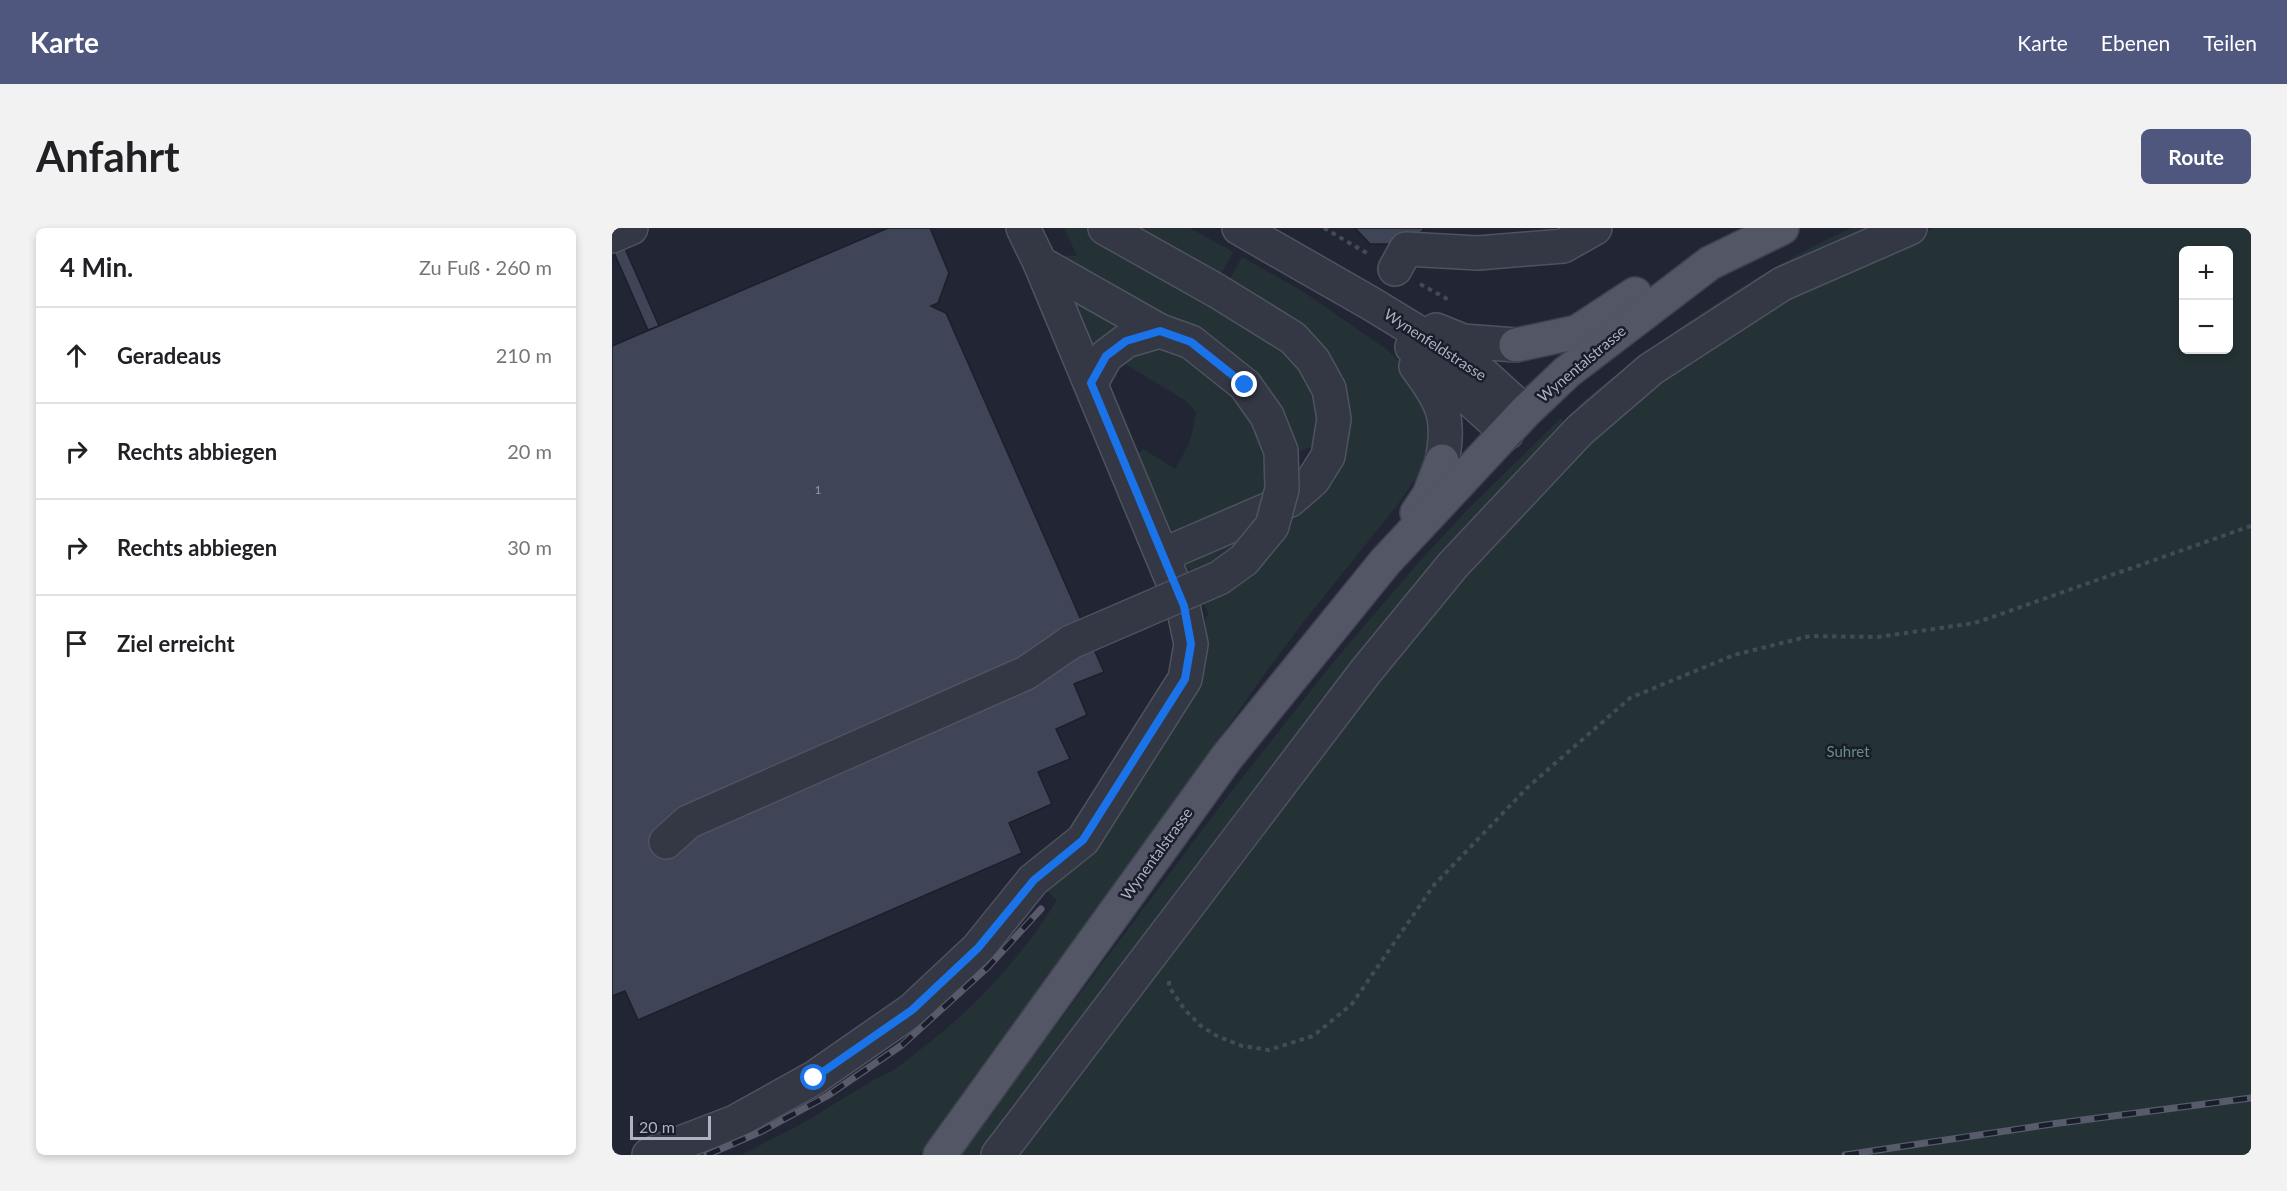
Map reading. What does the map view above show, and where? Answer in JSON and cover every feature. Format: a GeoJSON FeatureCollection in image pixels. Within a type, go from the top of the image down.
{"type":"FeatureCollection","features":[{"type":"Feature","properties":{"kind":"main road","name":"Wynentalstrasse"},"geometry":{"type":"LineString","coordinates":[[1516,345],[1577,332],[1691,256],[1744,228]]}},
{"type":"Feature","properties":{"kind":"main road","name":"Wynentalstrasse"},"geometry":{"type":"LineString","coordinates":[[940,1155],[1227,757],[1385,562],[1516,422],[1567,372],[1710,263],[1782,228]]}},
{"type":"Feature","properties":{"kind":"main road","name":"Wynentalstrasse"},"geometry":{"type":"LineString","coordinates":[[1385,562],[1429,495],[1442,461]]}},
{"type":"Feature","properties":{"kind":"street"},"geometry":{"type":"LineString","coordinates":[[612,236],[631,228]]}},
{"type":"Feature","properties":{"kind":"street"},"geometry":{"type":"LineString","coordinates":[[649,1155],[735,1122],[814,1078],[912,1010],[978,948],[1034,880],[1083,840],[1185,679],[1191,644],[1184,606],[1040,263],[1023,228]]}},
{"type":"Feature","properties":{"kind":"street"},"geometry":{"type":"LineString","coordinates":[[1105,228],[1217,291],[1293,338],[1313,360],[1329,389],[1334,419],[1328,456],[1313,480],[1290,500],[1179,548]]}},
{"type":"Feature","properties":{"kind":"street","name":"Wynenfeldstrasse"},"geometry":{"type":"LineString","coordinates":[[1239,228],[1378,313],[1475,368],[1516,422]]}},
{"type":"Feature","properties":{"kind":"street"},"geometry":{"type":"LineString","coordinates":[[1395,269],[1406,249],[1479,253],[1563,246],[1596,228]]}},
{"type":"Feature","properties":{"kind":"street"},"geometry":{"type":"LineString","coordinates":[[998,1155],[1307,746],[1453,565],[1580,430],[1651,369],[1782,284],[1910,228]]}},
{"type":"Feature","properties":{"kind":"street"},"geometry":{"type":"LineString","coordinates":[[666,842],[688,822],[1026,673],[1071,642],[1219,578],[1244,560],[1272,526],[1282,489],[1281,451],[1268,416],[1245,385],[1191,342],[1160,331],[1040,263]]}},
{"type":"Feature","properties":{"kind":"street","name":"Wynenfeldstrasse"},"geometry":{"type":"LineString","coordinates":[[1378,313],[1463,341],[1516,345]]}},
{"type":"Feature","properties":{"kind":"street","name":"Wynenfeldstrasse"},"geometry":{"type":"LineString","coordinates":[[1378,313],[1437,394],[1444,416],[1446,441],[1442,461]]}},
{"type":"Feature","properties":{"kind":"street"},"geometry":{"type":"LineString","coordinates":[[1091,383],[1106,356],[1126,341],[1160,331]]}},
{"type":"Feature","properties":{"kind":"path"},"geometry":{"type":"LineString","coordinates":[[1165,932],[1169,987],[1185,1010],[1201,1026],[1217,1036],[1242,1046],[1269,1050],[1313,1036],[1352,1004],[1434,885],[1528,787],[1630,698],[1734,655],[1810,636],[1878,637],[1975,623],[2251,526]]}},
{"type":"Feature","properties":{"kind":"green space"},"geometry":{"type":"Polygon","coordinates":[[[1064,228],[1087,228],[1269,333],[1318,390],[1318,445],[1296,452],[1293,440],[1057,255],[1077,256],[1064,228]]]}},
{"type":"Feature","properties":{"kind":"green space"},"geometry":{"type":"Polygon","coordinates":[[[1126,228],[1190,228],[1233,252],[1218,280],[1126,228]]]}},
{"type":"Feature","properties":{"kind":"green space"},"geometry":{"type":"Polygon","coordinates":[[[1851,228],[1879,228],[1582,411],[1577,406],[1708,308],[1778,266],[1851,228]]]}},
{"type":"Feature","properties":{"kind":"green space","name":"Suhret"},"geometry":{"type":"Polygon","coordinates":[[[1935,228],[2251,228],[2251,1155],[1006,1155],[1422,617],[1626,404],[1746,318],[1851,260],[1935,228]]]}},
{"type":"Feature","properties":{"kind":"green space"},"geometry":{"type":"Polygon","coordinates":[[[1242,257],[1304,292],[1386,349],[1407,368],[1433,413],[1426,463],[1399,503],[1266,672],[1082,935],[919,1155],[741,1155],[803,1123],[899,1066],[979,999],[1013,962],[1057,900],[1046,890],[1201,676],[1207,655],[1205,618],[1209,615],[1201,598],[1293,512],[1349,416],[1344,384],[1331,359],[1227,285],[1242,257]]]}},
{"type":"Feature","properties":{"kind":"green space"},"geometry":{"type":"Polygon","coordinates":[[[1070,298],[1128,320],[1096,356],[1070,298]]]}},
{"type":"Feature","properties":{"kind":"green space"},"geometry":{"type":"Polygon","coordinates":[[[1145,347],[1171,348],[1236,391],[1268,452],[1268,497],[1175,537],[1137,455],[1143,449],[1175,469],[1189,442],[1196,412],[1186,401],[1122,362],[1145,347]]]}},
{"type":"Feature","properties":{"kind":"green space"},"geometry":{"type":"Polygon","coordinates":[[[1561,418],[1565,424],[990,1155],[959,1155],[1227,797],[1335,660],[1418,563],[1469,508],[1561,418]]]}},
{"type":"Feature","properties":{"kind":"green space"},"geometry":{"type":"Polygon","coordinates":[[[1251,534],[1193,578],[1183,557],[1251,534]]]}},
{"type":"Feature","properties":{"kind":"building"},"geometry":{"type":"Polygon","coordinates":[[[616,228],[659,326],[648,330],[612,248],[616,228]]]}},
{"type":"Feature","properties":{"kind":"building"},"geometry":{"type":"Polygon","coordinates":[[[888,228],[930,228],[949,273],[938,303],[931,306],[946,313],[1104,672],[1074,684],[1087,715],[1056,729],[1070,759],[1038,772],[1052,804],[1009,823],[1022,853],[638,1020],[625,991],[612,996],[612,346],[888,228]]]}},
{"type":"Feature","properties":{"kind":"building"},"geometry":{"type":"Polygon","coordinates":[[[1355,228],[1425,228],[1410,244],[1370,244],[1355,228]]]}},
{"type":"Feature","properties":{"kind":"railway"},"geometry":{"type":"LineString","coordinates":[[707,1155],[760,1132],[827,1096],[902,1045],[988,967],[1041,909]]}},
{"type":"Feature","properties":{"kind":"railway"},"geometry":{"type":"LineString","coordinates":[[1845,1155],[2052,1124],[2251,1098]]}},
{"type":"Feature","properties":{"kind":"route"},"geometry":{"type":"LineString","coordinates":[[814,1078],[912,1010],[978,948],[1034,880],[1083,840],[1185,679],[1191,644],[1184,606],[1091,383],[1106,356],[1126,341],[1160,331],[1191,342],[1245,385]]}}]}
